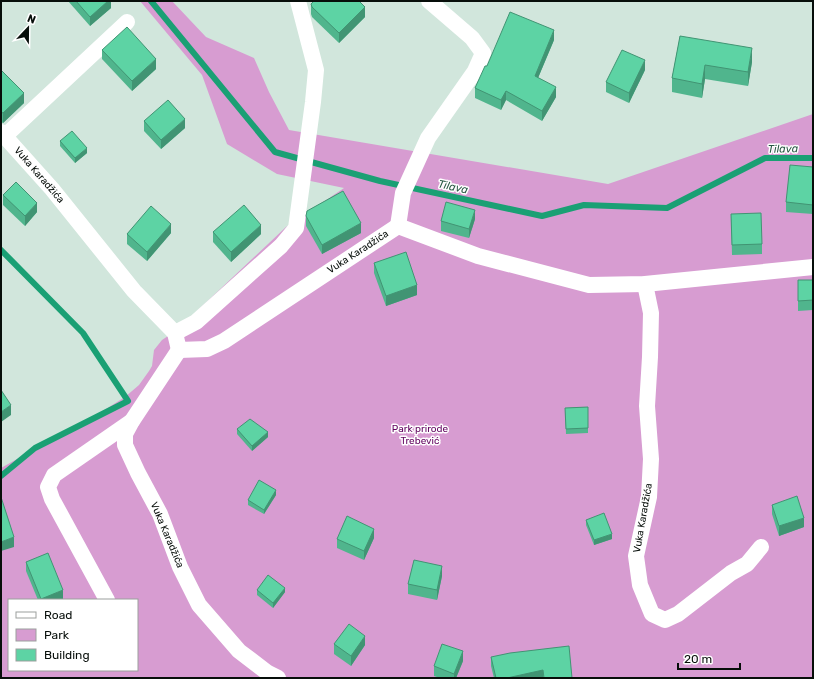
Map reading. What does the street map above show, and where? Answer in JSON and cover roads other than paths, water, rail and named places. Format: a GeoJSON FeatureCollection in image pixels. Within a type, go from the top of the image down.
{"type":"FeatureCollection","features":[{"type":"Feature","properties":{"kind":"street"},"geometry":{"type":"LineString","coordinates":[[179,350],[175,333],[196,322],[281,246],[296,228],[316,70],[298,1]]}},
{"type":"Feature","properties":{"kind":"street"},"geometry":{"type":"LineString","coordinates":[[398,226],[403,194],[428,138],[475,71],[482,53],[472,38],[429,1]]}},
{"type":"Feature","properties":{"kind":"street"},"geometry":{"type":"LineString","coordinates":[[3,134],[127,22]]}},
{"type":"Feature","properties":{"kind":"street","name":"Vuka Karadžića"},"geometry":{"type":"LineString","coordinates":[[3,134],[52,189],[134,291],[175,333]]}},
{"type":"Feature","properties":{"kind":"street","name":"Vuka Karadžića"},"geometry":{"type":"LineString","coordinates":[[278,678],[268,673],[239,652],[199,605],[180,567],[160,514],[125,445],[125,434],[132,421],[179,350],[207,349],[224,341],[398,226],[478,256],[589,285],[645,284],[813,267]]}},
{"type":"Feature","properties":{"kind":"street","name":"Vuka Karadžića"},"geometry":{"type":"LineString","coordinates":[[645,284],[651,313],[647,406],[651,459],[649,497],[636,556],[640,585],[652,614],[665,620],[678,614],[731,573],[747,564],[761,547]]}},
{"type":"Feature","properties":{"kind":"street"},"geometry":{"type":"LineString","coordinates":[[106,599],[52,499],[48,487],[54,474],[132,421]]}},
{"type":"Feature","properties":{"kind":"waterway","name":"Tilava"},"geometry":{"type":"LineString","coordinates":[[151,1],[275,152],[380,181],[542,216],[584,205],[667,208],[765,158],[813,158]]}},
{"type":"Feature","properties":{"kind":"waterway"},"geometry":{"type":"LineString","coordinates":[[1,250],[83,333],[128,401],[35,448],[1,476]]}},
{"type":"Feature","properties":{"kind":"park label","name":"Park prirode Trebević"},"geometry":{"type":"Point","coordinates":[420,434]}}]}
